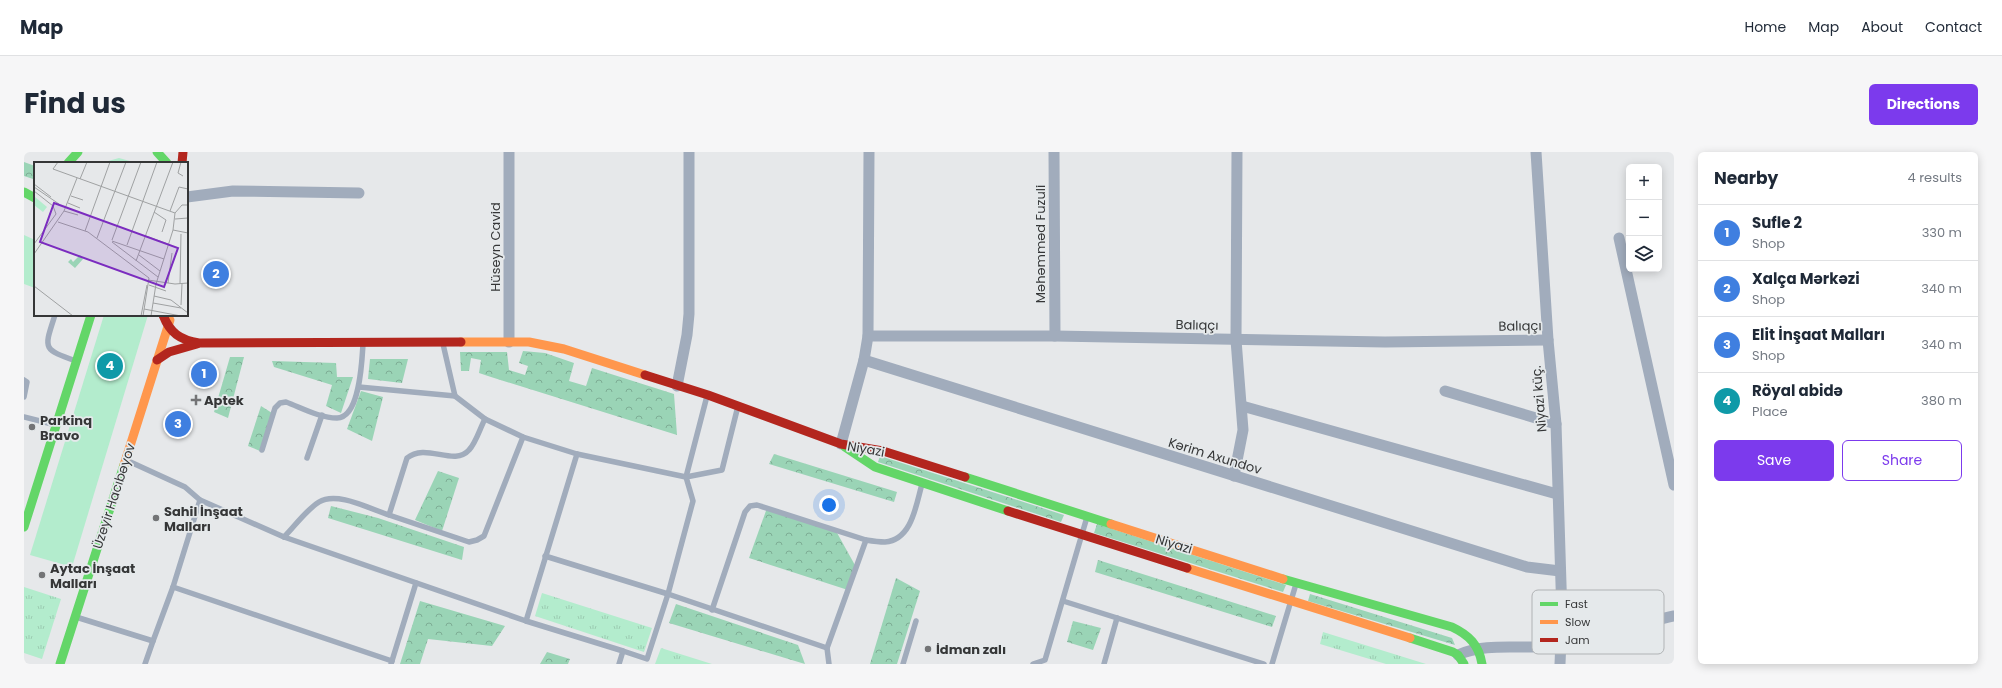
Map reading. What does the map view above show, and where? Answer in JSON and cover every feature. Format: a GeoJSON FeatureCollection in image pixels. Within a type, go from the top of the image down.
{"type":"FeatureCollection","features":[{"type":"Feature","properties":{"kind":"main road"},"geometry":{"type":"LineString","coordinates":[[69,162],[78,152]]}},
{"type":"Feature","properties":{"kind":"main road"},"geometry":{"type":"LineString","coordinates":[[157,152],[166,162]]}},
{"type":"Feature","properties":{"kind":"main road"},"geometry":{"type":"LineString","coordinates":[[182,162],[183,152]]}},
{"type":"Feature","properties":{"kind":"main road"},"geometry":{"type":"LineString","coordinates":[[24,192],[34,197]]}},
{"type":"Feature","properties":{"kind":"main road"},"geometry":{"type":"LineString","coordinates":[[24,526],[91,316]]}},
{"type":"Feature","properties":{"kind":"main road"},"geometry":{"type":"LineString","coordinates":[[164,316],[172,333],[187,342],[199,343],[509,342],[545,344],[738,406],[841,444]]}},
{"type":"Feature","properties":{"kind":"main road","name":"Üzeyir Hacıbəyov"},"geometry":{"type":"LineString","coordinates":[[60,664],[171,316]]}},
{"type":"Feature","properties":{"kind":"main road"},"geometry":{"type":"LineString","coordinates":[[157,360],[163,355],[176,349],[199,343]]}},
{"type":"Feature","properties":{"kind":"main road","name":"Niyazi"},"geometry":{"type":"LineString","coordinates":[[841,444],[875,467],[922,484],[1291,602],[1461,659]]}},
{"type":"Feature","properties":{"kind":"main road","name":"Niyazi"},"geometry":{"type":"LineString","coordinates":[[841,444],[883,450],[1087,517],[1297,583],[1452,627],[1465,634],[1479,648]]}},
{"type":"Feature","properties":{"kind":"main road"},"geometry":{"type":"LineString","coordinates":[[1479,648],[1482,664]]}},
{"type":"Feature","properties":{"kind":"street","name":"Hüseyn Cavid"},"geometry":{"type":"LineString","coordinates":[[509,152],[509,342]]}},
{"type":"Feature","properties":{"kind":"street"},"geometry":{"type":"LineString","coordinates":[[677,386],[687,335],[689,314],[689,152]]}},
{"type":"Feature","properties":{"kind":"street"},"geometry":{"type":"LineString","coordinates":[[841,444],[864,360],[868,336],[869,152]]}},
{"type":"Feature","properties":{"kind":"street","name":"Məhəmməd Fuzuli"},"geometry":{"type":"LineString","coordinates":[[1054,152],[1054,336]]}},
{"type":"Feature","properties":{"kind":"street"},"geometry":{"type":"LineString","coordinates":[[1234,476],[1243,430],[1236,340],[1237,152]]}},
{"type":"Feature","properties":{"kind":"street","name":"Niyazi küç."},"geometry":{"type":"LineString","coordinates":[[1536,152],[1548,340],[1556,424],[1561,590]]}},
{"type":"Feature","properties":{"kind":"street"},"geometry":{"type":"LineString","coordinates":[[188,197],[233,191],[359,193]]}},
{"type":"Feature","properties":{"kind":"street"},"geometry":{"type":"LineString","coordinates":[[1619,238],[1671,453],[1674,485]]}},
{"type":"Feature","properties":{"kind":"street","name":"Balıqçı"},"geometry":{"type":"LineString","coordinates":[[868,336],[1054,336],[1385,342],[1548,340]]}},
{"type":"Feature","properties":{"kind":"street","name":"Kərim Axundov"},"geometry":{"type":"LineString","coordinates":[[864,360],[1527,567],[1560,571]]}},
{"type":"Feature","properties":{"kind":"street"},"geometry":{"type":"LineString","coordinates":[[1445,391],[1556,424]]}},
{"type":"Feature","properties":{"kind":"street"},"geometry":{"type":"LineString","coordinates":[[1242,406],[1557,494]]}},
{"type":"Feature","properties":{"kind":"street"},"geometry":{"type":"LineString","coordinates":[[1664,619],[1674,616]]}},
{"type":"Feature","properties":{"kind":"street"},"geometry":{"type":"LineString","coordinates":[[1461,659],[1479,648],[1532,648]]}},
{"type":"Feature","properties":{"kind":"lane"},"geometry":{"type":"LineString","coordinates":[[55,316],[47,339],[48,346],[54,354],[77,361]]}},
{"type":"Feature","properties":{"kind":"lane"},"geometry":{"type":"LineString","coordinates":[[262,450],[275,408],[280,403],[286,402],[322,415],[336,418],[344,416],[349,412],[359,387],[363,342]]}},
{"type":"Feature","properties":{"kind":"lane"},"geometry":{"type":"LineString","coordinates":[[443,342],[455,396]]}},
{"type":"Feature","properties":{"kind":"lane"},"geometry":{"type":"LineString","coordinates":[[24,380],[27,382],[27,387],[24,397]]}},
{"type":"Feature","properties":{"kind":"lane"},"geometry":{"type":"LineString","coordinates":[[359,387],[455,396],[485,419],[523,437],[577,454],[686,477],[722,470],[738,406]]}},
{"type":"Feature","properties":{"kind":"lane"},"geometry":{"type":"LineString","coordinates":[[126,460],[185,487],[200,500],[284,537],[526,621],[623,651],[646,661],[668,594],[693,501],[686,477],[708,396]]}},
{"type":"Feature","properties":{"kind":"lane"},"geometry":{"type":"LineString","coordinates":[[307,458],[322,415]]}},
{"type":"Feature","properties":{"kind":"lane"},"geometry":{"type":"LineString","coordinates":[[24,417],[57,425]]}},
{"type":"Feature","properties":{"kind":"lane"},"geometry":{"type":"LineString","coordinates":[[389,515],[407,458],[413,453],[422,452],[454,456],[462,455],[470,450],[485,419]]}},
{"type":"Feature","properties":{"kind":"lane"},"geometry":{"type":"LineString","coordinates":[[284,537],[318,503],[326,498],[338,498],[469,542],[477,540],[484,536],[523,437]]}},
{"type":"Feature","properties":{"kind":"lane"},"geometry":{"type":"LineString","coordinates":[[526,621],[577,454]]}},
{"type":"Feature","properties":{"kind":"lane"},"geometry":{"type":"LineString","coordinates":[[712,610],[745,512],[750,506],[757,505],[866,540],[886,542],[899,537],[908,528],[922,484]]}},
{"type":"Feature","properties":{"kind":"lane"},"geometry":{"type":"LineString","coordinates":[[145,664],[173,587],[200,500]]}},
{"type":"Feature","properties":{"kind":"lane"},"geometry":{"type":"LineString","coordinates":[[1034,664],[1045,660],[1087,517]]}},
{"type":"Feature","properties":{"kind":"lane"},"geometry":{"type":"LineString","coordinates":[[829,664],[827,648],[866,540]]}},
{"type":"Feature","properties":{"kind":"lane"},"geometry":{"type":"LineString","coordinates":[[545,556],[668,594],[827,648]]}},
{"type":"Feature","properties":{"kind":"lane"},"geometry":{"type":"LineString","coordinates":[[173,587],[392,663],[416,583]]}},
{"type":"Feature","properties":{"kind":"lane"},"geometry":{"type":"LineString","coordinates":[[1272,664],[1297,583]]}},
{"type":"Feature","properties":{"kind":"lane"},"geometry":{"type":"LineString","coordinates":[[1063,601],[1264,664]]}},
{"type":"Feature","properties":{"kind":"lane"},"geometry":{"type":"LineString","coordinates":[[75,617],[153,641]]}},
{"type":"Feature","properties":{"kind":"lane"},"geometry":{"type":"LineString","coordinates":[[1104,664],[1117,618]]}},
{"type":"Feature","properties":{"kind":"lane"},"geometry":{"type":"LineString","coordinates":[[903,664],[916,621]]}},
{"type":"Feature","properties":{"kind":"lane"},"geometry":{"type":"LineString","coordinates":[[619,664],[623,651]]}},
{"type":"Feature","properties":{"kind":"green space"},"geometry":{"type":"Polygon","coordinates":[[[119,158],[133,162],[105,162],[119,158]]]}},
{"type":"Feature","properties":{"kind":"green space"},"geometry":{"type":"Polygon","coordinates":[[[24,162],[34,166],[33,179],[24,176],[24,162]]]}},
{"type":"Feature","properties":{"kind":"green space"},"geometry":{"type":"Polygon","coordinates":[[[24,235],[34,240],[34,288],[24,284],[24,235]]]}},
{"type":"Feature","properties":{"kind":"green space"},"geometry":{"type":"Polygon","coordinates":[[[104,316],[148,316],[72,567],[30,555],[104,316]]]}},
{"type":"Feature","properties":{"kind":"green space"},"geometry":{"type":"Polygon","coordinates":[[[523,351],[545,353],[574,363],[569,381],[586,386],[592,368],[674,394],[677,435],[479,373],[481,360],[471,358],[469,371],[461,371],[460,352],[507,352],[509,370],[525,375],[528,366],[519,363],[523,351]]]}},
{"type":"Feature","properties":{"kind":"green space"},"geometry":{"type":"Polygon","coordinates":[[[230,357],[244,357],[228,418],[214,412],[230,357]]]}},
{"type":"Feature","properties":{"kind":"green space"},"geometry":{"type":"Polygon","coordinates":[[[370,359],[408,359],[402,383],[368,379],[370,359]]]}},
{"type":"Feature","properties":{"kind":"green space"},"geometry":{"type":"Polygon","coordinates":[[[272,361],[336,363],[337,377],[353,377],[341,413],[326,406],[332,385],[274,367],[272,361]]]}},
{"type":"Feature","properties":{"kind":"green space"},"geometry":{"type":"Polygon","coordinates":[[[361,391],[383,397],[372,441],[347,429],[361,391]]]}},
{"type":"Feature","properties":{"kind":"green space"},"geometry":{"type":"Polygon","coordinates":[[[261,406],[272,413],[260,451],[248,446],[261,406]]]}},
{"type":"Feature","properties":{"kind":"green space"},"geometry":{"type":"Polygon","coordinates":[[[774,454],[897,492],[894,502],[769,464],[774,454]]]}},
{"type":"Feature","properties":{"kind":"green space"},"geometry":{"type":"Polygon","coordinates":[[[880,456],[1064,515],[1061,522],[878,462],[880,456]]]}},
{"type":"Feature","properties":{"kind":"green space"},"geometry":{"type":"Polygon","coordinates":[[[438,471],[459,478],[442,531],[415,520],[438,471]]]}},
{"type":"Feature","properties":{"kind":"green space"},"geometry":{"type":"Polygon","coordinates":[[[331,506],[378,518],[464,547],[462,560],[328,518],[331,506]]]}},
{"type":"Feature","properties":{"kind":"green space"},"geometry":{"type":"Polygon","coordinates":[[[767,508],[836,531],[856,567],[848,590],[749,558],[767,508]]]}},
{"type":"Feature","properties":{"kind":"green space"},"geometry":{"type":"Polygon","coordinates":[[[1097,524],[1286,585],[1283,592],[1094,533],[1097,524]]]}},
{"type":"Feature","properties":{"kind":"green space"},"geometry":{"type":"Polygon","coordinates":[[[1098,560],[1276,616],[1272,627],[1095,572],[1098,560]]]}},
{"type":"Feature","properties":{"kind":"green space"},"geometry":{"type":"Polygon","coordinates":[[[896,578],[920,591],[897,664],[870,664],[896,578]]]}},
{"type":"Feature","properties":{"kind":"green space"},"geometry":{"type":"Polygon","coordinates":[[[24,587],[61,599],[42,659],[24,653],[24,587]]]}},
{"type":"Feature","properties":{"kind":"green space"},"geometry":{"type":"Polygon","coordinates":[[[542,593],[652,628],[644,652],[535,616],[542,593]]]}},
{"type":"Feature","properties":{"kind":"green space"},"geometry":{"type":"Polygon","coordinates":[[[1310,594],[1452,638],[1455,645],[1308,601],[1310,594]]]}},
{"type":"Feature","properties":{"kind":"green space"},"geometry":{"type":"Polygon","coordinates":[[[420,601],[505,626],[492,646],[428,639],[420,664],[400,664],[420,601]]]}},
{"type":"Feature","properties":{"kind":"green space"},"geometry":{"type":"Polygon","coordinates":[[[676,604],[798,645],[805,664],[669,623],[676,604]]]}},
{"type":"Feature","properties":{"kind":"green space"},"geometry":{"type":"Polygon","coordinates":[[[1073,621],[1101,628],[1093,650],[1067,642],[1073,621]]]}},
{"type":"Feature","properties":{"kind":"green space"},"geometry":{"type":"Polygon","coordinates":[[[1323,632],[1426,664],[1386,664],[1320,644],[1323,632]]]}},
{"type":"Feature","properties":{"kind":"green space"},"geometry":{"type":"Polygon","coordinates":[[[661,648],[712,664],[655,664],[661,648]]]}},
{"type":"Feature","properties":{"kind":"green space"},"geometry":{"type":"Polygon","coordinates":[[[547,652],[570,659],[568,664],[540,664],[547,652]]]}},
{"type":"Feature","properties":{"kind":"traffic: fast"},"geometry":{"type":"LineString","coordinates":[[69,162],[78,152]]}},
{"type":"Feature","properties":{"kind":"traffic: fast"},"geometry":{"type":"LineString","coordinates":[[157,152],[166,162]]}},
{"type":"Feature","properties":{"kind":"traffic: fast"},"geometry":{"type":"LineString","coordinates":[[24,192],[34,197]]}},
{"type":"Feature","properties":{"kind":"traffic: fast"},"geometry":{"type":"LineString","coordinates":[[24,527],[91,316]]}},
{"type":"Feature","properties":{"kind":"traffic: fast"},"geometry":{"type":"LineString","coordinates":[[845,447],[875,467],[1008,511]]}},
{"type":"Feature","properties":{"kind":"traffic: fast"},"geometry":{"type":"LineString","coordinates":[[60,664],[124,465]]}},
{"type":"Feature","properties":{"kind":"traffic: fast"},"geometry":{"type":"LineString","coordinates":[[965,477],[1111,524]]}},
{"type":"Feature","properties":{"kind":"traffic: fast"},"geometry":{"type":"LineString","coordinates":[[1283,579],[1452,627],[1463,633],[1472,641],[1481,657],[1482,664]]}},
{"type":"Feature","properties":{"kind":"traffic: fast"},"geometry":{"type":"LineString","coordinates":[[1410,638],[1453,652],[1458,655],[1464,664]]}},
{"type":"Feature","properties":{"kind":"traffic: slow"},"geometry":{"type":"LineString","coordinates":[[124,465],[170,320]]}},
{"type":"Feature","properties":{"kind":"traffic: slow"},"geometry":{"type":"LineString","coordinates":[[461,342],[529,342],[564,349],[645,375]]}},
{"type":"Feature","properties":{"kind":"traffic: slow"},"geometry":{"type":"LineString","coordinates":[[1111,524],[1283,579]]}},
{"type":"Feature","properties":{"kind":"traffic: slow"},"geometry":{"type":"LineString","coordinates":[[1187,568],[1410,638]]}},
{"type":"Feature","properties":{"kind":"traffic: jam"},"geometry":{"type":"LineString","coordinates":[[182,162],[183,152]]}},
{"type":"Feature","properties":{"kind":"traffic: jam"},"geometry":{"type":"LineString","coordinates":[[164,316],[169,327],[176,335],[186,340],[199,343],[461,342]]}},
{"type":"Feature","properties":{"kind":"traffic: jam"},"geometry":{"type":"LineString","coordinates":[[157,360],[169,352],[197,344]]}},
{"type":"Feature","properties":{"kind":"traffic: jam"},"geometry":{"type":"LineString","coordinates":[[645,375],[708,395],[841,444],[883,451],[965,477]]}},
{"type":"Feature","properties":{"kind":"traffic: jam"},"geometry":{"type":"LineString","coordinates":[[1008,511],[1187,568]]}},
{"type":"Feature","properties":{"kind":"place","name":"Xalça Mərkəzi"},"geometry":{"type":"Point","coordinates":[216,274]}},
{"type":"Feature","properties":{"kind":"place","name":"Röyal abidə"},"geometry":{"type":"Point","coordinates":[110,366]}},
{"type":"Feature","properties":{"kind":"place","name":"Sufle 2"},"geometry":{"type":"Point","coordinates":[204,374]}},
{"type":"Feature","properties":{"kind":"place","name":"Aptek"},"geometry":{"type":"Point","coordinates":[196,400]}},
{"type":"Feature","properties":{"kind":"place","name":"Elit İnşaat Malları"},"geometry":{"type":"Point","coordinates":[178,424]}},
{"type":"Feature","properties":{"kind":"place","name":"Parkinq Bravo"},"geometry":{"type":"Point","coordinates":[32,427]}},
{"type":"Feature","properties":{"kind":"place","name":"Sahil İnşaat Malları"},"geometry":{"type":"Point","coordinates":[156,518]}},
{"type":"Feature","properties":{"kind":"place","name":"Aytac İnşaat Malları"},"geometry":{"type":"Point","coordinates":[42,575]}},
{"type":"Feature","properties":{"kind":"place","name":"İdman zalı"},"geometry":{"type":"Point","coordinates":[928,649]}}]}
